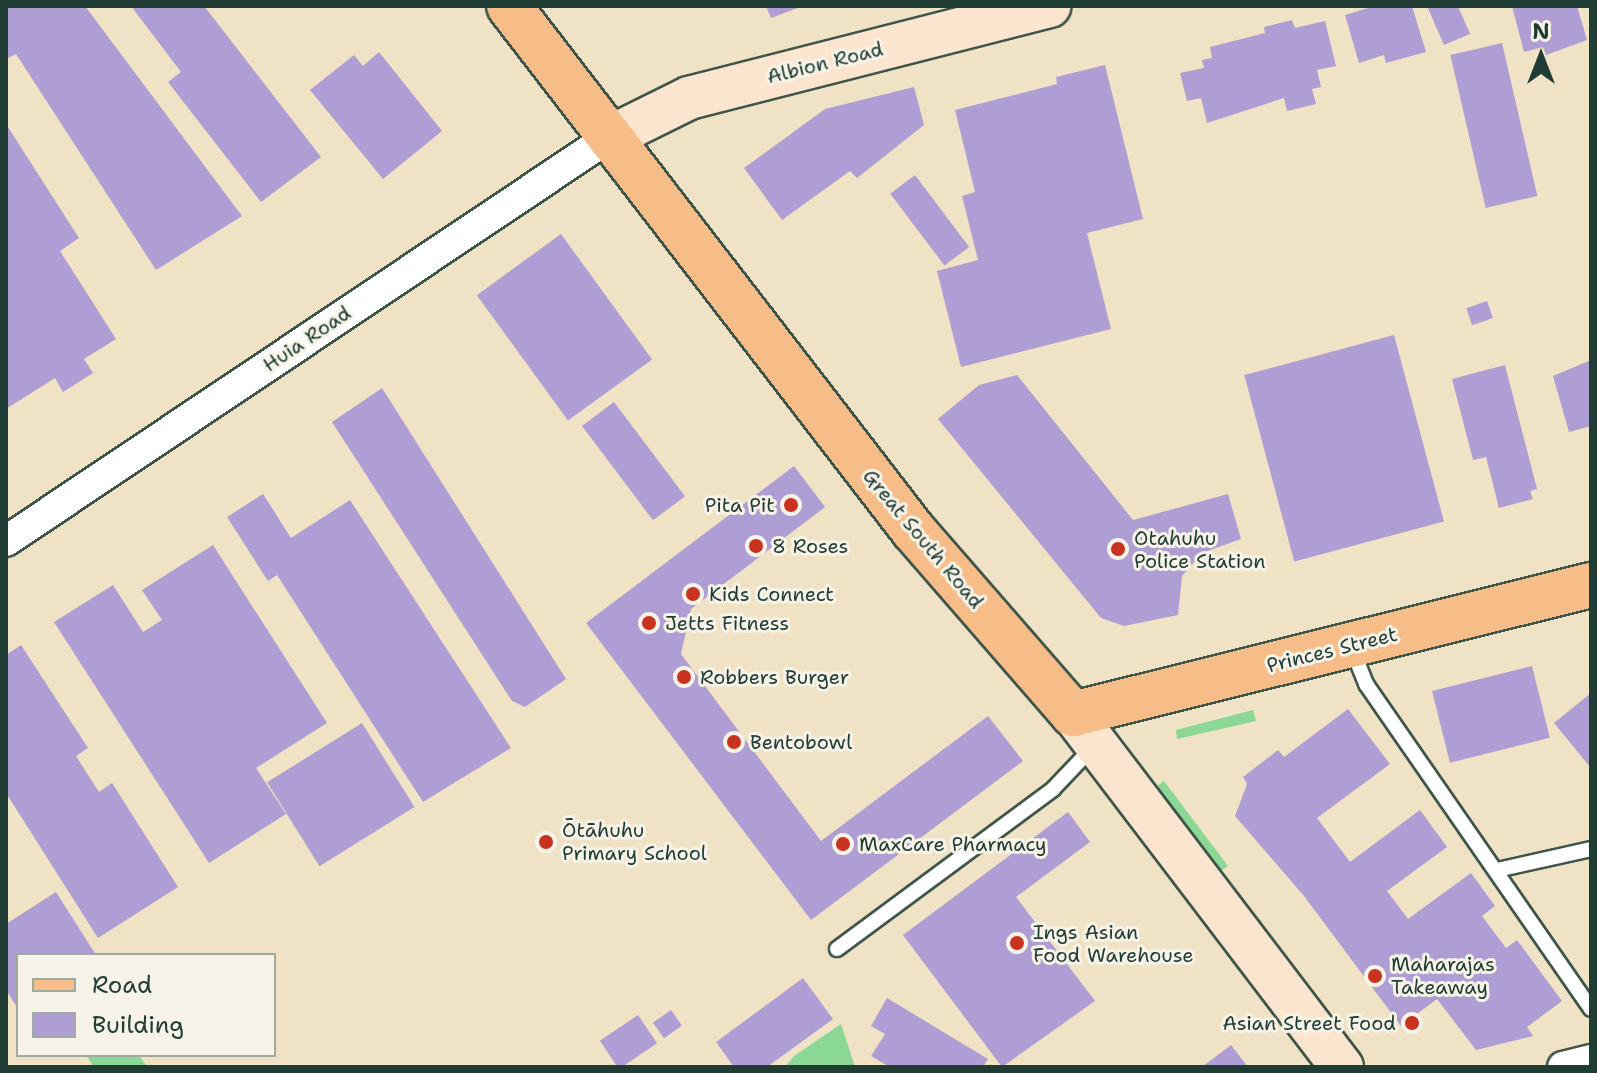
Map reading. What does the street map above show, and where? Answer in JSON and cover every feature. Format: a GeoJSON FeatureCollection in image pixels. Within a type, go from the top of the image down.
{"type":"FeatureCollection","features":[{"type":"Feature","properties":{"kind":"main road","name":"Great South Road"},"geometry":{"type":"LineString","coordinates":[[509,6],[913,530],[1084,730]]}},
{"type":"Feature","properties":{"kind":"main road","name":"Princes Street"},"geometry":{"type":"LineString","coordinates":[[1084,730],[1351,645],[1591,585]]}},
{"type":"Feature","properties":{"kind":"street","name":"Albion Road"},"geometry":{"type":"LineString","coordinates":[[608,138],[689,98],[1049,6]]}},
{"type":"Feature","properties":{"kind":"street","name":"Huia Road"},"geometry":{"type":"LineString","coordinates":[[6,541],[608,138]]}},
{"type":"Feature","properties":{"kind":"street","name":"Great South Road"},"geometry":{"type":"LineString","coordinates":[[1084,730],[1342,1067]]}},
{"type":"Feature","properties":{"kind":"street"},"geometry":{"type":"LineString","coordinates":[[1563,1067],[1591,1060]]}},
{"type":"Feature","properties":{"kind":"lane"},"geometry":{"type":"LineString","coordinates":[[1351,645],[1366,684],[1591,1009]]}},
{"type":"Feature","properties":{"kind":"lane"},"geometry":{"type":"LineString","coordinates":[[837,949],[1053,789],[1084,730]]}},
{"type":"Feature","properties":{"kind":"lane"},"geometry":{"type":"LineString","coordinates":[[1497,870],[1591,849]]}},
{"type":"Feature","properties":{"kind":"green space"},"geometry":{"type":"Polygon","coordinates":[[[1253,710],[1256,721],[1177,739],[1176,730],[1253,710]]]}},
{"type":"Feature","properties":{"kind":"green space"},"geometry":{"type":"Polygon","coordinates":[[[1164,781],[1228,866],[1217,873],[1154,789],[1164,781]]]}},
{"type":"Feature","properties":{"kind":"green space"},"geometry":{"type":"Polygon","coordinates":[[[841,1024],[855,1067],[785,1067],[794,1056],[841,1024]]]}},
{"type":"Feature","properties":{"kind":"green space"},"geometry":{"type":"Polygon","coordinates":[[[87,1057],[140,1057],[147,1067],[94,1067],[87,1057]]]}},
{"type":"Feature","properties":{"kind":"building"},"geometry":{"type":"Polygon","coordinates":[[[6,6],[85,6],[242,216],[156,270],[16,54],[6,59],[6,6]]]}},
{"type":"Feature","properties":{"kind":"building"},"geometry":{"type":"Polygon","coordinates":[[[131,6],[204,6],[321,157],[261,202],[168,82],[181,72],[131,6]]]}},
{"type":"Feature","properties":{"kind":"building"},"geometry":{"type":"Polygon","coordinates":[[[766,6],[803,6],[771,18],[766,6]]]}},
{"type":"Feature","properties":{"kind":"building"},"geometry":{"type":"Polygon","coordinates":[[[1375,6],[1412,6],[1426,52],[1386,63],[1384,55],[1359,63],[1345,15],[1375,6]]]}},
{"type":"Feature","properties":{"kind":"building"},"geometry":{"type":"Polygon","coordinates":[[[1427,6],[1458,6],[1470,34],[1444,45],[1427,6]]]}},
{"type":"Feature","properties":{"kind":"building"},"geometry":{"type":"Polygon","coordinates":[[[1512,6],[1577,6],[1587,40],[1546,55],[1543,47],[1524,52],[1512,6]]]}},
{"type":"Feature","properties":{"kind":"building"},"geometry":{"type":"Polygon","coordinates":[[[1292,20],[1295,28],[1325,21],[1336,66],[1317,70],[1321,87],[1312,89],[1316,104],[1287,111],[1284,98],[1207,123],[1201,98],[1187,101],[1180,73],[1204,68],[1202,60],[1212,58],[1210,47],[1265,33],[1264,27],[1292,20]]]}},
{"type":"Feature","properties":{"kind":"building"},"geometry":{"type":"Polygon","coordinates":[[[1502,43],[1537,196],[1486,208],[1450,55],[1502,43]]]}},
{"type":"Feature","properties":{"kind":"building"},"geometry":{"type":"Polygon","coordinates":[[[379,52],[442,131],[383,179],[310,90],[354,55],[363,66],[379,52]]]}},
{"type":"Feature","properties":{"kind":"building"},"geometry":{"type":"Polygon","coordinates":[[[1105,65],[1143,219],[1087,233],[1111,329],[961,367],[937,271],[978,260],[962,196],[975,192],[955,110],[1057,84],[1056,77],[1105,65]]]}},
{"type":"Feature","properties":{"kind":"building"},"geometry":{"type":"Polygon","coordinates":[[[914,87],[924,125],[857,178],[850,171],[782,220],[744,168],[825,109],[914,87]]]}},
{"type":"Feature","properties":{"kind":"building"},"geometry":{"type":"Polygon","coordinates":[[[6,124],[79,238],[60,251],[116,339],[84,359],[93,373],[63,392],[55,378],[6,409],[6,124]]]}},
{"type":"Feature","properties":{"kind":"building"},"geometry":{"type":"Polygon","coordinates":[[[915,175],[969,247],[944,266],[890,194],[915,175]]]}},
{"type":"Feature","properties":{"kind":"building"},"geometry":{"type":"Polygon","coordinates":[[[561,234],[652,359],[568,421],[477,295],[561,234]]]}},
{"type":"Feature","properties":{"kind":"building"},"geometry":{"type":"Polygon","coordinates":[[[1487,301],[1493,318],[1472,325],[1466,308],[1487,301]]]}},
{"type":"Feature","properties":{"kind":"building"},"geometry":{"type":"Polygon","coordinates":[[[1394,335],[1444,521],[1294,562],[1244,375],[1394,335]]]}},
{"type":"Feature","properties":{"kind":"building"},"geometry":{"type":"Polygon","coordinates":[[[1591,360],[1591,426],[1569,432],[1553,376],[1591,360]]]}},
{"type":"Feature","properties":{"kind":"building"},"geometry":{"type":"Polygon","coordinates":[[[1505,365],[1537,489],[1530,491],[1533,499],[1499,508],[1486,457],[1473,460],[1452,379],[1505,365]]]}},
{"type":"Feature","properties":{"kind":"building"},"geometry":{"type":"Polygon","coordinates":[[[1017,375],[1133,520],[1228,494],[1241,539],[1202,553],[1182,576],[1178,615],[1124,626],[1101,618],[938,419],[979,385],[1017,375]]]}},
{"type":"Feature","properties":{"kind":"building"},"geometry":{"type":"Polygon","coordinates":[[[382,388],[566,679],[525,707],[512,701],[332,422],[382,388]]]}},
{"type":"Feature","properties":{"kind":"building"},"geometry":{"type":"Polygon","coordinates":[[[614,402],[685,496],[653,520],[582,426],[614,402]]]}},
{"type":"Feature","properties":{"kind":"building"},"geometry":{"type":"Polygon","coordinates":[[[794,466],[825,507],[691,609],[681,654],[821,841],[988,716],[1023,761],[811,920],[586,623],[794,466]]]}},
{"type":"Feature","properties":{"kind":"building"},"geometry":{"type":"Polygon","coordinates":[[[263,494],[291,538],[350,500],[511,748],[423,802],[277,575],[268,581],[227,517],[263,494]]]}},
{"type":"Feature","properties":{"kind":"building"},"geometry":{"type":"Polygon","coordinates":[[[213,545],[327,723],[256,768],[286,814],[209,863],[54,622],[113,585],[143,632],[162,620],[142,590],[213,545]]]}},
{"type":"Feature","properties":{"kind":"building"},"geometry":{"type":"Polygon","coordinates":[[[21,645],[88,748],[76,756],[99,792],[112,783],[178,887],[98,938],[6,793],[6,655],[21,645]]]}},
{"type":"Feature","properties":{"kind":"building"},"geometry":{"type":"Polygon","coordinates":[[[1532,666],[1550,738],[1450,763],[1432,691],[1532,666]]]}},
{"type":"Feature","properties":{"kind":"building"},"geometry":{"type":"Polygon","coordinates":[[[1591,693],[1591,768],[1554,723],[1591,693]]]}},
{"type":"Feature","properties":{"kind":"building"},"geometry":{"type":"Polygon","coordinates":[[[1348,709],[1390,764],[1317,818],[1350,862],[1420,810],[1447,847],[1387,891],[1408,919],[1471,873],[1495,906],[1482,916],[1506,948],[1517,940],[1562,1001],[1527,1027],[1533,1036],[1476,1050],[1437,999],[1401,1026],[1304,896],[1235,816],[1247,784],[1243,777],[1278,750],[1284,757],[1348,709]]]}},
{"type":"Feature","properties":{"kind":"building"},"geometry":{"type":"Polygon","coordinates":[[[362,723],[414,807],[319,866],[267,782],[362,723]]]}},
{"type":"Feature","properties":{"kind":"building"},"geometry":{"type":"Polygon","coordinates":[[[1068,812],[1090,842],[1016,897],[1095,1001],[1002,1067],[903,935],[1068,812]]]}},
{"type":"Feature","properties":{"kind":"building"},"geometry":{"type":"Polygon","coordinates":[[[56,892],[95,953],[16,953],[16,1006],[6,990],[6,924],[56,892]]]}},
{"type":"Feature","properties":{"kind":"building"},"geometry":{"type":"Polygon","coordinates":[[[803,978],[833,1019],[767,1067],[734,1067],[716,1042],[803,978]]]}},
{"type":"Feature","properties":{"kind":"building"},"geometry":{"type":"Polygon","coordinates":[[[887,998],[988,1059],[983,1067],[890,1067],[871,1056],[885,1034],[871,1026],[887,998]]]}},
{"type":"Feature","properties":{"kind":"building"},"geometry":{"type":"Polygon","coordinates":[[[671,1010],[682,1026],[664,1038],[653,1023],[671,1010]]]}},
{"type":"Feature","properties":{"kind":"building"},"geometry":{"type":"Polygon","coordinates":[[[638,1015],[657,1043],[618,1067],[600,1041],[638,1015]]]}},
{"type":"Feature","properties":{"kind":"building"},"geometry":{"type":"Polygon","coordinates":[[[1231,1045],[1248,1067],[1202,1067],[1231,1045]]]}},
{"type":"Feature","properties":{"kind":"place","name":"Pita Pit"},"geometry":{"type":"Point","coordinates":[791,505]}},
{"type":"Feature","properties":{"kind":"place","name":"8 Roses"},"geometry":{"type":"Point","coordinates":[756,546]}},
{"type":"Feature","properties":{"kind":"place","name":"Otahuhu Police Station"},"geometry":{"type":"Point","coordinates":[1118,549]}},
{"type":"Feature","properties":{"kind":"place","name":"Kids Connect"},"geometry":{"type":"Point","coordinates":[693,594]}},
{"type":"Feature","properties":{"kind":"place","name":"Jetts Fitness"},"geometry":{"type":"Point","coordinates":[649,623]}},
{"type":"Feature","properties":{"kind":"place","name":"Robbers Burger"},"geometry":{"type":"Point","coordinates":[684,677]}},
{"type":"Feature","properties":{"kind":"place","name":"Bentobowl"},"geometry":{"type":"Point","coordinates":[734,742]}},
{"type":"Feature","properties":{"kind":"place","name":"Ōtāhuhu Primary School"},"geometry":{"type":"Point","coordinates":[546,842]}},
{"type":"Feature","properties":{"kind":"place","name":"MaxCare Pharmacy"},"geometry":{"type":"Point","coordinates":[843,844]}},
{"type":"Feature","properties":{"kind":"place","name":"Ings Asian Food Warehouse"},"geometry":{"type":"Point","coordinates":[1017,943]}},
{"type":"Feature","properties":{"kind":"place","name":"Maharajas Takeaway"},"geometry":{"type":"Point","coordinates":[1375,976]}},
{"type":"Feature","properties":{"kind":"place","name":"Asian Street Food"},"geometry":{"type":"Point","coordinates":[1412,1023]}}]}
